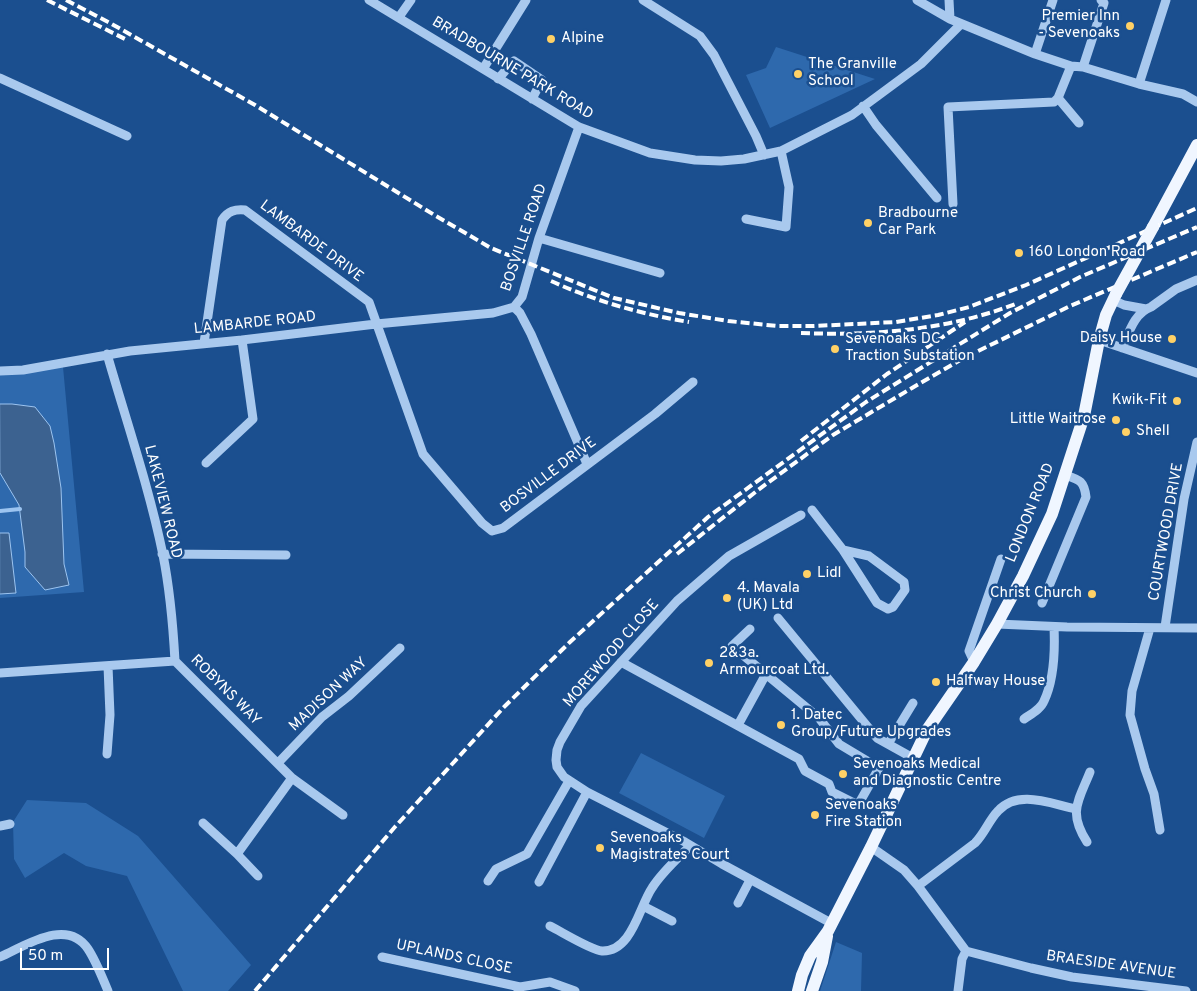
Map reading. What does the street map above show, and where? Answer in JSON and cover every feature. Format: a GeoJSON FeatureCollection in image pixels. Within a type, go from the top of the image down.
{"type":"FeatureCollection","features":[{"type":"Feature","properties":{"kind":"main road","name":"LONDON ROAD"},"geometry":{"type":"LineString","coordinates":[[798,991],[810,956],[830,927],[927,730],[974,662],[1023,576],[1052,514],[1066,475],[1084,416],[1099,340],[1106,315],[1197,145]]}},
{"type":"Feature","properties":{"kind":"main road","name":"LONDON ROAD"},"geometry":{"type":"LineString","coordinates":[[812,991],[822,962],[830,927]]}},
{"type":"Feature","properties":{"kind":"street","name":"BRADBOURNE PARK ROAD"},"geometry":{"type":"LineString","coordinates":[[369,0],[498,80],[579,127],[626,146],[650,153],[720,161],[781,151],[852,115],[921,64],[962,24]]}},
{"type":"Feature","properties":{"kind":"street"},"geometry":{"type":"LineString","coordinates":[[399,17],[411,0]]}},
{"type":"Feature","properties":{"kind":"street"},"geometry":{"type":"LineString","coordinates":[[483,69],[526,0]]}},
{"type":"Feature","properties":{"kind":"street"},"geometry":{"type":"LineString","coordinates":[[643,0],[700,36],[714,55],[764,155]]}},
{"type":"Feature","properties":{"kind":"street"},"geometry":{"type":"LineString","coordinates":[[917,0],[950,19],[1035,54],[1071,66],[1083,67],[1139,84],[1183,94],[1197,102]]}},
{"type":"Feature","properties":{"kind":"street"},"geometry":{"type":"LineString","coordinates":[[948,0],[950,19]]}},
{"type":"Feature","properties":{"kind":"street"},"geometry":{"type":"LineString","coordinates":[[1035,54],[1053,0]]}},
{"type":"Feature","properties":{"kind":"street"},"geometry":{"type":"LineString","coordinates":[[1083,67],[1104,3],[1101,0]]}},
{"type":"Feature","properties":{"kind":"street"},"geometry":{"type":"LineString","coordinates":[[1139,84],[1166,0]]}},
{"type":"Feature","properties":{"kind":"street"},"geometry":{"type":"LineString","coordinates":[[498,80],[514,60],[542,80],[532,99]]}},
{"type":"Feature","properties":{"kind":"street"},"geometry":{"type":"LineString","coordinates":[[953,204],[948,107],[1054,102],[1058,98],[1071,66]]}},
{"type":"Feature","properties":{"kind":"street"},"geometry":{"type":"LineString","coordinates":[[0,78],[127,136]]}},
{"type":"Feature","properties":{"kind":"street"},"geometry":{"type":"LineString","coordinates":[[1058,98],[1079,123]]}},
{"type":"Feature","properties":{"kind":"street"},"geometry":{"type":"LineString","coordinates":[[863,106],[876,125],[937,198]]}},
{"type":"Feature","properties":{"kind":"street","name":"BOSVILLE ROAD"},"geometry":{"type":"LineString","coordinates":[[579,127],[539,238],[522,297],[514,307],[520,313],[531,334],[587,464]]}},
{"type":"Feature","properties":{"kind":"street"},"geometry":{"type":"LineString","coordinates":[[746,220],[786,227],[789,187],[781,151]]}},
{"type":"Feature","properties":{"kind":"street","name":"LAMBARDE DRIVE"},"geometry":{"type":"LineString","coordinates":[[204,344],[220,227],[226,214],[236,209],[245,210],[369,302],[376,324]]}},
{"type":"Feature","properties":{"kind":"street"},"geometry":{"type":"LineString","coordinates":[[539,238],[660,273]]}},
{"type":"Feature","properties":{"kind":"street"},"geometry":{"type":"LineString","coordinates":[[1122,348],[1135,320],[1146,309],[1176,289],[1197,280]]}},
{"type":"Feature","properties":{"kind":"street"},"geometry":{"type":"LineString","coordinates":[[1114,297],[1124,305],[1146,309]]}},
{"type":"Feature","properties":{"kind":"street","name":"LAMBARDE ROAD"},"geometry":{"type":"LineString","coordinates":[[0,371],[24,370],[106,354],[493,313],[514,307]]}},
{"type":"Feature","properties":{"kind":"street","name":"BOSVILLE DRIVE"},"geometry":{"type":"LineString","coordinates":[[376,324],[422,454],[488,529],[492,531],[503,528],[655,414],[694,382]]}},
{"type":"Feature","properties":{"kind":"street"},"geometry":{"type":"LineString","coordinates":[[206,463],[253,419],[242,340]]}},
{"type":"Feature","properties":{"kind":"street"},"geometry":{"type":"LineString","coordinates":[[1099,340],[1197,373]]}},
{"type":"Feature","properties":{"kind":"street","name":"LAKEVIEW ROAD"},"geometry":{"type":"LineString","coordinates":[[106,354],[145,483],[162,554],[169,592],[175,661]]}},
{"type":"Feature","properties":{"kind":"street","name":"COURTWOOD DRIVE"},"geometry":{"type":"LineString","coordinates":[[1165,627],[1184,499],[1197,442]]}},
{"type":"Feature","properties":{"kind":"street"},"geometry":{"type":"LineString","coordinates":[[1042,603],[1086,497],[1085,487],[1078,479],[1066,475]]}},
{"type":"Feature","properties":{"kind":"street"},"geometry":{"type":"LineString","coordinates":[[812,510],[843,550],[877,603],[888,609],[892,608],[905,590],[906,585],[904,582],[869,556],[843,550]]}},
{"type":"Feature","properties":{"kind":"street","name":"MOREWOOD CLOSE"},"geometry":{"type":"LineString","coordinates":[[801,515],[729,556],[677,601],[580,706],[560,742],[556,755],[557,767],[564,777],[587,792],[690,846],[830,927]]}},
{"type":"Feature","properties":{"kind":"street"},"geometry":{"type":"LineString","coordinates":[[162,554],[286,555]]}},
{"type":"Feature","properties":{"kind":"street"},"geometry":{"type":"LineString","coordinates":[[974,662],[968,651],[1001,559]]}},
{"type":"Feature","properties":{"kind":"street"},"geometry":{"type":"LineString","coordinates":[[778,618],[877,738],[913,758]]}},
{"type":"Feature","properties":{"kind":"street"},"geometry":{"type":"LineString","coordinates":[[997,624],[1054,627],[1197,628]]}},
{"type":"Feature","properties":{"kind":"street"},"geometry":{"type":"LineString","coordinates":[[1024,719],[1044,701],[1053,668],[1054,627]]}},
{"type":"Feature","properties":{"kind":"street"},"geometry":{"type":"LineString","coordinates":[[1150,628],[1132,691],[1130,715],[1154,794],[1160,830]]}},
{"type":"Feature","properties":{"kind":"street"},"geometry":{"type":"LineString","coordinates":[[621,662],[799,759],[805,771],[830,784],[832,792],[858,805],[879,768],[839,744],[819,718],[732,646],[750,629]]}},
{"type":"Feature","properties":{"kind":"street","name":"MADISON WAY"},"geometry":{"type":"LineString","coordinates":[[278,763],[322,717],[349,696],[400,648]]}},
{"type":"Feature","properties":{"kind":"street","name":"ROBYNS WAY"},"geometry":{"type":"LineString","coordinates":[[0,673],[175,661],[292,778],[343,814]]}},
{"type":"Feature","properties":{"kind":"street"},"geometry":{"type":"LineString","coordinates":[[107,754],[110,716],[108,666]]}},
{"type":"Feature","properties":{"kind":"street"},"geometry":{"type":"LineString","coordinates":[[738,725],[766,674]]}},
{"type":"Feature","properties":{"kind":"street"},"geometry":{"type":"LineString","coordinates":[[888,744],[913,702]]}},
{"type":"Feature","properties":{"kind":"street"},"geometry":{"type":"LineString","coordinates":[[1087,842],[1078,828],[1076,809],[1090,772]]}},
{"type":"Feature","properties":{"kind":"street"},"geometry":{"type":"LineString","coordinates":[[237,854],[292,778]]}},
{"type":"Feature","properties":{"kind":"street"},"geometry":{"type":"LineString","coordinates":[[488,881],[496,868],[527,854],[570,781]]}},
{"type":"Feature","properties":{"kind":"street"},"geometry":{"type":"LineString","coordinates":[[539,882],[587,792]]}},
{"type":"Feature","properties":{"kind":"street"},"geometry":{"type":"LineString","coordinates":[[918,886],[980,838],[998,812],[1012,801],[1027,798],[1076,809]]}},
{"type":"Feature","properties":{"kind":"street"},"geometry":{"type":"LineString","coordinates":[[202,823],[237,854],[258,876]]}},
{"type":"Feature","properties":{"kind":"street"},"geometry":{"type":"LineString","coordinates":[[0,826],[10,824]]}},
{"type":"Feature","properties":{"kind":"street"},"geometry":{"type":"LineString","coordinates":[[550,926],[602,951],[618,946],[631,931],[651,889],[658,879],[690,846]]}},
{"type":"Feature","properties":{"kind":"street"},"geometry":{"type":"LineString","coordinates":[[871,847],[904,870],[966,951],[962,959],[958,991]]}},
{"type":"Feature","properties":{"kind":"street"},"geometry":{"type":"LineString","coordinates":[[738,903],[750,880]]}},
{"type":"Feature","properties":{"kind":"street"},"geometry":{"type":"LineString","coordinates":[[643,906],[672,921]]}},
{"type":"Feature","properties":{"kind":"street"},"geometry":{"type":"LineString","coordinates":[[0,957],[50,935],[64,934],[73,936],[81,940],[88,948],[108,991]]}},
{"type":"Feature","properties":{"kind":"street","name":"BRAESIDE AVENUE"},"geometry":{"type":"LineString","coordinates":[[966,951],[1072,977],[1186,991]]}},
{"type":"Feature","properties":{"kind":"street","name":"UPLANDS CLOSE"},"geometry":{"type":"LineString","coordinates":[[382,957],[519,989],[550,982],[575,991]]}},
{"type":"Feature","properties":{"kind":"shaded area"},"geometry":{"type":"Polygon","coordinates":[[[776,47],[875,79],[770,128],[746,75],[766,68],[776,47]]]}},
{"type":"Feature","properties":{"kind":"shaded area"},"geometry":{"type":"Polygon","coordinates":[[[63,367],[84,592],[0,598],[0,373],[63,367]]]}},
{"type":"Feature","properties":{"kind":"shaded area"},"geometry":{"type":"Polygon","coordinates":[[[0,404],[35,407],[50,426],[61,488],[64,564],[69,585],[45,590],[25,567],[19,505],[0,473],[0,404]]]}},
{"type":"Feature","properties":{"kind":"shaded area"},"geometry":{"type":"Polygon","coordinates":[[[0,533],[9,533],[16,593],[0,594],[0,533]]]}},
{"type":"Feature","properties":{"kind":"shaded area"},"geometry":{"type":"Polygon","coordinates":[[[641,753],[725,796],[704,838],[619,793],[641,753]]]}},
{"type":"Feature","properties":{"kind":"shaded area"},"geometry":{"type":"Polygon","coordinates":[[[27,800],[86,803],[138,836],[251,965],[228,991],[183,991],[127,876],[86,866],[64,853],[25,878],[14,859],[13,822],[27,800]]]}},
{"type":"Feature","properties":{"kind":"shaded area"},"geometry":{"type":"Polygon","coordinates":[[[836,942],[862,953],[861,991],[820,991],[836,942]]]}},
{"type":"Feature","properties":{"kind":"waterway"},"geometry":{"type":"LineString","coordinates":[[0,511],[20,509]]}},
{"type":"Feature","properties":{"kind":"railway"},"geometry":{"type":"LineString","coordinates":[[47,0],[127,40]]}},
{"type":"Feature","properties":{"kind":"railway"},"geometry":{"type":"LineString","coordinates":[[66,0],[255,105],[491,248],[614,298],[679,313],[777,326],[896,322],[938,315],[969,307],[1026,285],[1197,208]]}},
{"type":"Feature","properties":{"kind":"railway"},"geometry":{"type":"LineString","coordinates":[[255,991],[394,828],[504,707],[570,642],[708,517],[866,402],[1010,313],[1080,277],[1197,227]]}},
{"type":"Feature","properties":{"kind":"railway"},"geometry":{"type":"LineString","coordinates":[[677,554],[758,490],[833,435],[912,388],[964,358],[1070,306],[1197,252]]}},
{"type":"Feature","properties":{"kind":"railway"},"geometry":{"type":"LineString","coordinates":[[551,281],[584,295],[618,306],[689,322]]}},
{"type":"Feature","properties":{"kind":"railway"},"geometry":{"type":"LineString","coordinates":[[801,333],[884,332],[911,329],[965,320],[1018,303]]}},
{"type":"Feature","properties":{"kind":"railway"},"geometry":{"type":"LineString","coordinates":[[801,441],[887,374],[965,322]]}},
{"type":"Feature","properties":{"kind":"place","name":"Premier Inn - Sevenoaks"},"geometry":{"type":"Point","coordinates":[1130,26]}},
{"type":"Feature","properties":{"kind":"place","name":"Alpine"},"geometry":{"type":"Point","coordinates":[551,39]}},
{"type":"Feature","properties":{"kind":"place","name":"The Granville School"},"geometry":{"type":"Point","coordinates":[798,74]}},
{"type":"Feature","properties":{"kind":"place","name":"Bradbourne Car Park"},"geometry":{"type":"Point","coordinates":[868,223]}},
{"type":"Feature","properties":{"kind":"place","name":"160 London Road"},"geometry":{"type":"Point","coordinates":[1019,253]}},
{"type":"Feature","properties":{"kind":"place","name":"Daisy House"},"geometry":{"type":"Point","coordinates":[1172,339]}},
{"type":"Feature","properties":{"kind":"place","name":"Sevenoaks DC Traction Substation"},"geometry":{"type":"Point","coordinates":[835,349]}},
{"type":"Feature","properties":{"kind":"place","name":"Kwik-Fit"},"geometry":{"type":"Point","coordinates":[1177,401]}},
{"type":"Feature","properties":{"kind":"place","name":"Little Waitrose"},"geometry":{"type":"Point","coordinates":[1116,420]}},
{"type":"Feature","properties":{"kind":"place","name":"Shell"},"geometry":{"type":"Point","coordinates":[1126,432]}},
{"type":"Feature","properties":{"kind":"place","name":"Lidl"},"geometry":{"type":"Point","coordinates":[807,574]}},
{"type":"Feature","properties":{"kind":"place","name":"Christ Church"},"geometry":{"type":"Point","coordinates":[1092,594]}},
{"type":"Feature","properties":{"kind":"place","name":"4. Mavala (UK) Ltd"},"geometry":{"type":"Point","coordinates":[727,598]}},
{"type":"Feature","properties":{"kind":"place","name":"2&3a. Armourcoat Ltd."},"geometry":{"type":"Point","coordinates":[709,663]}},
{"type":"Feature","properties":{"kind":"place","name":"Halfway House"},"geometry":{"type":"Point","coordinates":[936,682]}},
{"type":"Feature","properties":{"kind":"place","name":"1. Datec Group/Future Upgrades"},"geometry":{"type":"Point","coordinates":[781,725]}},
{"type":"Feature","properties":{"kind":"place","name":"Sevenoaks Medical and Diagnostic Centre"},"geometry":{"type":"Point","coordinates":[843,774]}},
{"type":"Feature","properties":{"kind":"place","name":"Sevenoaks Fire Station"},"geometry":{"type":"Point","coordinates":[815,815]}},
{"type":"Feature","properties":{"kind":"place","name":"Sevenoaks Magistrates Court"},"geometry":{"type":"Point","coordinates":[600,848]}}]}
